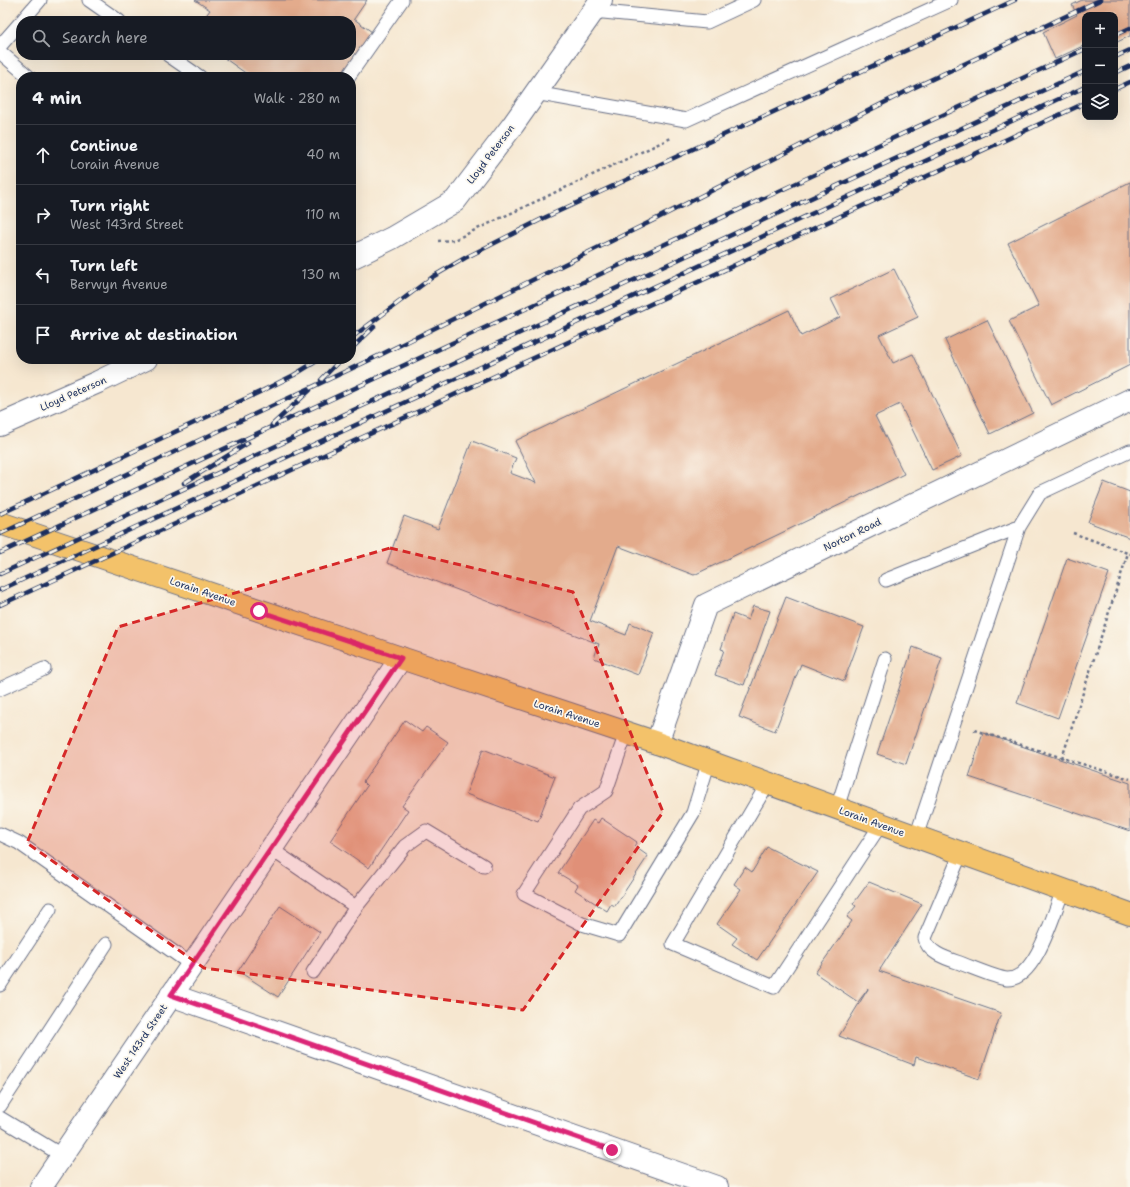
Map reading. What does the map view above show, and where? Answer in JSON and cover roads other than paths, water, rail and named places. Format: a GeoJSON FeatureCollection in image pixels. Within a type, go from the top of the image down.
{"type":"FeatureCollection","features":[{"type":"Feature","properties":{"kind":"main road","name":"Lorain Avenue"},"geometry":{"type":"LineString","coordinates":[[0,523],[657,743],[1130,914]]}},
{"type":"Feature","properties":{"kind":"street","name":"Lloyd Peterson"},"geometry":{"type":"LineString","coordinates":[[356,256],[392,238],[455,200],[535,93],[597,5]]}},
{"type":"Feature","properties":{"kind":"street","name":"Lloyd Peterson"},"geometry":{"type":"LineString","coordinates":[[0,425],[136,364]]}},
{"type":"Feature","properties":{"kind":"street","name":"Norton Road"},"geometry":{"type":"LineString","coordinates":[[657,743],[706,605],[1130,400]]}},
{"type":"Feature","properties":{"kind":"street","name":"West 143rd Street"},"geometry":{"type":"LineString","coordinates":[[41,1187],[401,658]]}},
{"type":"Feature","properties":{"kind":"street"},"geometry":{"type":"LineString","coordinates":[[171,995],[717,1187]]}},
{"type":"Feature","properties":{"kind":"lane"},"geometry":{"type":"LineString","coordinates":[[26,16],[40,0]]}},
{"type":"Feature","properties":{"kind":"lane"},"geometry":{"type":"LineString","coordinates":[[89,0],[112,16]]}},
{"type":"Feature","properties":{"kind":"lane"},"geometry":{"type":"LineString","coordinates":[[352,72],[402,0]]}},
{"type":"Feature","properties":{"kind":"lane"},"geometry":{"type":"LineString","coordinates":[[597,5],[707,22],[754,0]]}},
{"type":"Feature","properties":{"kind":"lane"},"geometry":{"type":"LineString","coordinates":[[535,93],[686,120],[951,0]]}},
{"type":"Feature","properties":{"kind":"lane"},"geometry":{"type":"LineString","coordinates":[[0,46],[16,27]]}},
{"type":"Feature","properties":{"kind":"lane"},"geometry":{"type":"LineString","coordinates":[[0,52],[23,72]]}},
{"type":"Feature","properties":{"kind":"lane"},"geometry":{"type":"LineString","coordinates":[[175,60],[193,72]]}},
{"type":"Feature","properties":{"kind":"lane"},"geometry":{"type":"LineString","coordinates":[[916,837],[1019,527],[1040,493],[1130,451]]}},
{"type":"Feature","properties":{"kind":"lane"},"geometry":{"type":"LineString","coordinates":[[886,580],[1019,527]]}},
{"type":"Feature","properties":{"kind":"lane"},"geometry":{"type":"LineString","coordinates":[[837,808],[885,659]]}},
{"type":"Feature","properties":{"kind":"lane"},"geometry":{"type":"LineString","coordinates":[[0,689],[44,668]]}},
{"type":"Feature","properties":{"kind":"lane"},"geometry":{"type":"LineString","coordinates":[[626,733],[606,791],[579,809],[524,894],[582,924],[619,935],[693,813],[709,762]]}},
{"type":"Feature","properties":{"kind":"lane"},"geometry":{"type":"LineString","coordinates":[[768,783],[673,944],[774,987],[881,824]]}},
{"type":"Feature","properties":{"kind":"lane"},"geometry":{"type":"LineString","coordinates":[[313,972],[356,907],[405,846],[426,831],[484,866]]}},
{"type":"Feature","properties":{"kind":"lane"},"geometry":{"type":"LineString","coordinates":[[0,834],[19,843],[192,965]]}},
{"type":"Feature","properties":{"kind":"lane"},"geometry":{"type":"LineString","coordinates":[[271,849],[356,907]]}},
{"type":"Feature","properties":{"kind":"lane"},"geometry":{"type":"LineString","coordinates":[[961,853],[925,938],[926,944],[935,952],[955,961],[1006,979],[1016,977],[1035,960],[1063,890]]}},
{"type":"Feature","properties":{"kind":"lane"},"geometry":{"type":"LineString","coordinates":[[0,985],[50,909]]}},
{"type":"Feature","properties":{"kind":"lane"},"geometry":{"type":"LineString","coordinates":[[0,1106],[106,944]]}},
{"type":"Feature","properties":{"kind":"lane"},"geometry":{"type":"LineString","coordinates":[[0,1118],[62,1156]]}},
{"type":"Feature","properties":{"kind":"railway"},"geometry":{"type":"LineString","coordinates":[[356,334],[434,276],[465,258],[544,218],[1015,0]]}},
{"type":"Feature","properties":{"kind":"railway"},"geometry":{"type":"LineString","coordinates":[[0,534],[376,357],[650,222],[911,89],[1100,0]]}},
{"type":"Feature","properties":{"kind":"railway"},"geometry":{"type":"LineString","coordinates":[[1118,34],[1130,28]]}},
{"type":"Feature","properties":{"kind":"railway"},"geometry":{"type":"LineString","coordinates":[[0,553],[1082,50]]}},
{"type":"Feature","properties":{"kind":"railway"},"geometry":{"type":"LineString","coordinates":[[1118,56],[1130,50]]}},
{"type":"Feature","properties":{"kind":"railway"},"geometry":{"type":"LineString","coordinates":[[1118,72],[1130,66]]}},
{"type":"Feature","properties":{"kind":"railway"},"geometry":{"type":"LineString","coordinates":[[0,574],[1082,72]]}},
{"type":"Feature","properties":{"kind":"railway"},"geometry":{"type":"LineString","coordinates":[[1118,88],[1130,82]]}},
{"type":"Feature","properties":{"kind":"railway"},"geometry":{"type":"LineString","coordinates":[[0,590],[1082,88]]}},
{"type":"Feature","properties":{"kind":"railway"},"geometry":{"type":"LineString","coordinates":[[0,605],[1082,104]]}},
{"type":"Feature","properties":{"kind":"railway"},"geometry":{"type":"LineString","coordinates":[[356,344],[374,327]]}},
{"type":"Feature","properties":{"kind":"railway"},"geometry":{"type":"LineString","coordinates":[[0,514],[264,390],[312,364]]}},
{"type":"Feature","properties":{"kind":"railway"},"geometry":{"type":"LineString","coordinates":[[321,380],[336,364]]}},
{"type":"Feature","properties":{"kind":"railway"},"geometry":{"type":"LineString","coordinates":[[272,425],[310,390]]}},
{"type":"Feature","properties":{"kind":"railway"},"geometry":{"type":"LineString","coordinates":[[184,483],[248,443]]}}]}
